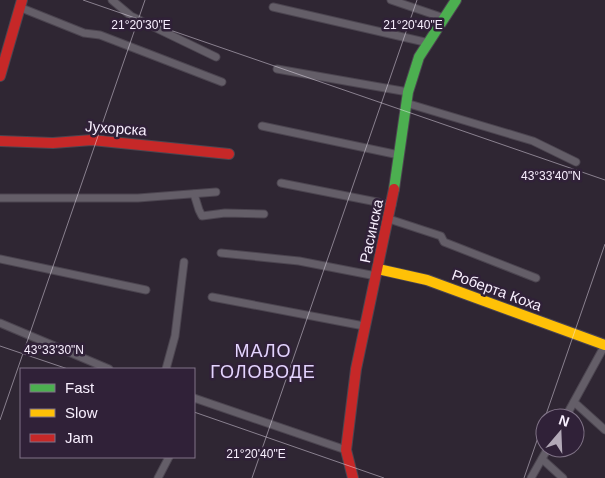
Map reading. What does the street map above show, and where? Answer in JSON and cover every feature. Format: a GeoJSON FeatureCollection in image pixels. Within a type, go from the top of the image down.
{"type":"FeatureCollection","features":[{"type":"Feature","properties":{"kind":"street"},"geometry":{"type":"LineString","coordinates":[[112,0],[131,16],[216,57]]}},
{"type":"Feature","properties":{"kind":"street"},"geometry":{"type":"LineString","coordinates":[[391,0],[444,18]]}},
{"type":"Feature","properties":{"kind":"street","name":"Расинска"},"geometry":{"type":"LineString","coordinates":[[353,478],[346,450],[356,369],[392,204],[407,98],[419,57],[456,0]]}},
{"type":"Feature","properties":{"kind":"street"},"geometry":{"type":"LineString","coordinates":[[0,76],[21,3],[84,33],[100,35],[222,82]]}},
{"type":"Feature","properties":{"kind":"street"},"geometry":{"type":"LineString","coordinates":[[273,7],[429,43]]}},
{"type":"Feature","properties":{"kind":"street"},"geometry":{"type":"LineString","coordinates":[[277,69],[407,98],[533,140],[576,162]]}},
{"type":"Feature","properties":{"kind":"street"},"geometry":{"type":"LineString","coordinates":[[262,126],[399,155]]}},
{"type":"Feature","properties":{"kind":"street","name":"Јухорска"},"geometry":{"type":"LineString","coordinates":[[0,141],[53,143],[92,140],[229,154]]}},
{"type":"Feature","properties":{"kind":"street"},"geometry":{"type":"LineString","coordinates":[[281,183],[392,204]]}},
{"type":"Feature","properties":{"kind":"street"},"geometry":{"type":"LineString","coordinates":[[0,198],[138,198],[216,192]]}},
{"type":"Feature","properties":{"kind":"street"},"geometry":{"type":"LineString","coordinates":[[194,194],[202,216],[225,213],[264,214]]}},
{"type":"Feature","properties":{"kind":"street"},"geometry":{"type":"LineString","coordinates":[[389,219],[441,236],[444,242],[536,278]]}},
{"type":"Feature","properties":{"kind":"street","name":"Роберта Коха"},"geometry":{"type":"LineString","coordinates":[[221,252],[299,261],[427,280],[605,345]]}},
{"type":"Feature","properties":{"kind":"street"},"geometry":{"type":"LineString","coordinates":[[0,259],[146,290]]}},
{"type":"Feature","properties":{"kind":"street"},"geometry":{"type":"LineString","coordinates":[[166,368],[175,336],[184,262]]}},
{"type":"Feature","properties":{"kind":"street"},"geometry":{"type":"LineString","coordinates":[[212,297],[364,326]]}},
{"type":"Feature","properties":{"kind":"street"},"geometry":{"type":"LineString","coordinates":[[0,323],[107,368]]}},
{"type":"Feature","properties":{"kind":"street"},"geometry":{"type":"LineString","coordinates":[[571,408],[605,345]]}},
{"type":"Feature","properties":{"kind":"street"},"geometry":{"type":"LineString","coordinates":[[195,398],[346,450]]}},
{"type":"Feature","properties":{"kind":"street"},"geometry":{"type":"LineString","coordinates":[[574,402],[605,430]]}},
{"type":"Feature","properties":{"kind":"street"},"geometry":{"type":"LineString","coordinates":[[158,478],[168,458]]}},
{"type":"Feature","properties":{"kind":"street"},"geometry":{"type":"LineString","coordinates":[[531,478],[542,459],[563,478]]}},
{"type":"Feature","properties":{"kind":"traffic: fast"},"geometry":{"type":"LineString","coordinates":[[394,189],[408,92],[419,57],[456,0]]}},
{"type":"Feature","properties":{"kind":"traffic: slow"},"geometry":{"type":"LineString","coordinates":[[378,269],[427,280],[605,345]]}},
{"type":"Feature","properties":{"kind":"traffic: jam"},"geometry":{"type":"LineString","coordinates":[[0,76],[22,0]]}},
{"type":"Feature","properties":{"kind":"traffic: jam"},"geometry":{"type":"LineString","coordinates":[[0,141],[53,143],[92,140],[229,154]]}},
{"type":"Feature","properties":{"kind":"traffic: jam"},"geometry":{"type":"LineString","coordinates":[[353,478],[346,450],[356,369],[394,189]]}},
{"type":"Feature","properties":{"kind":"district","name":"МАЛО ГОЛОВОДЕ"},"geometry":{"type":"Point","coordinates":[263,361]}}]}
